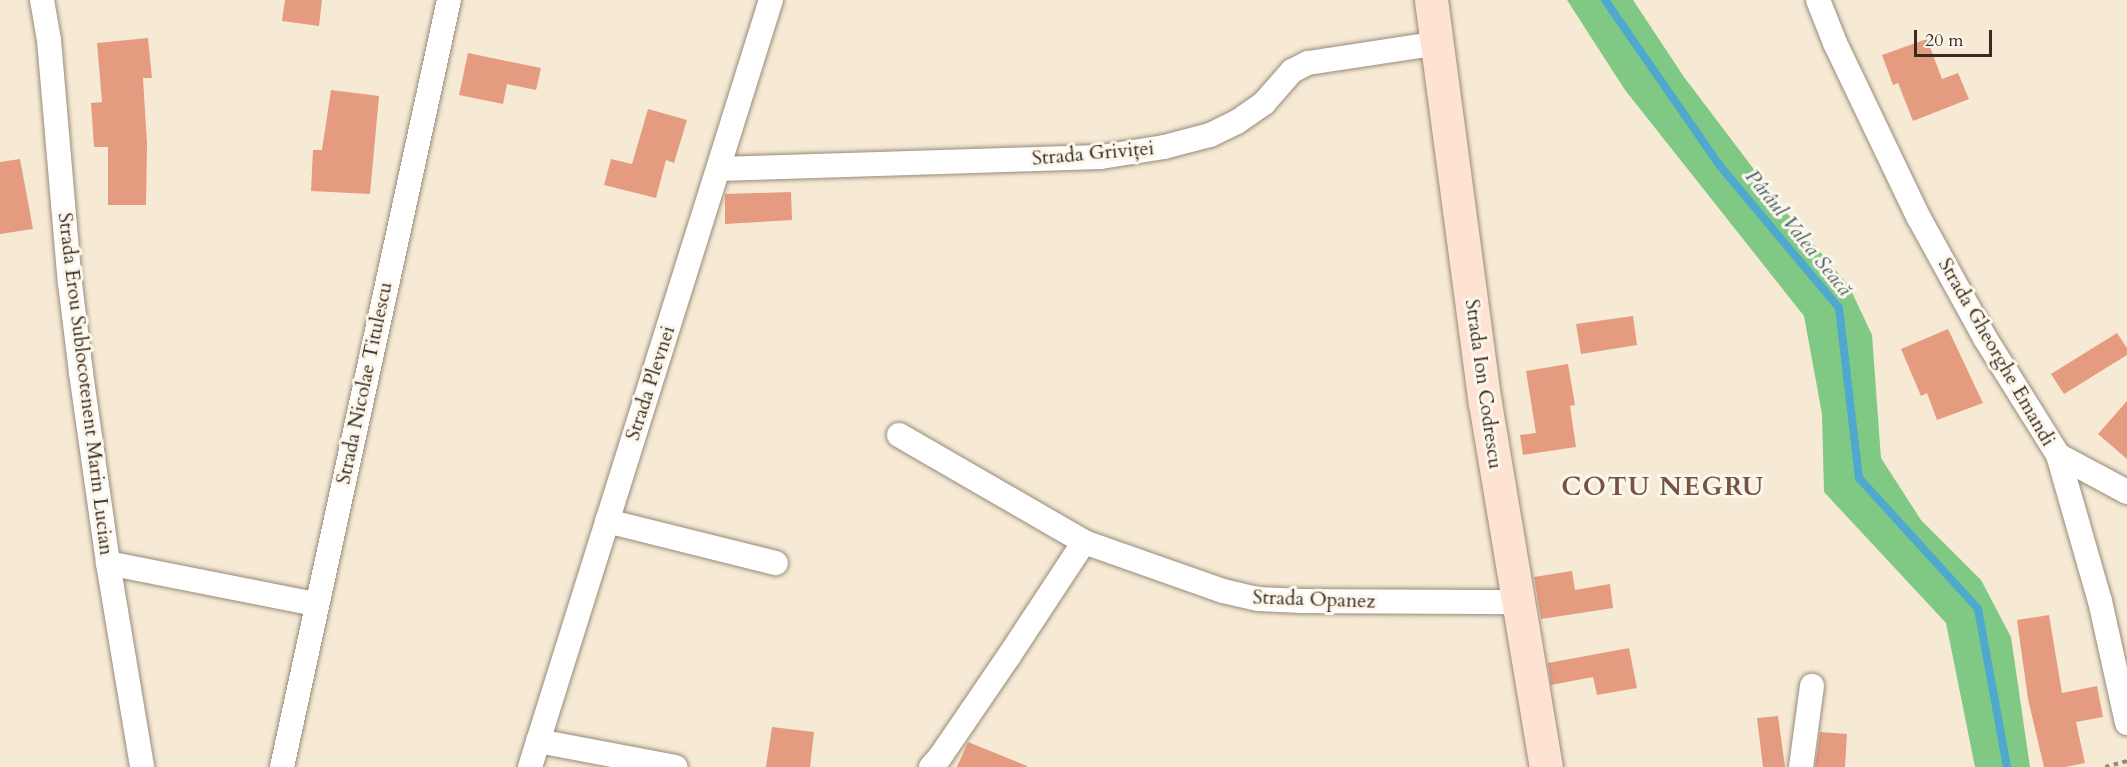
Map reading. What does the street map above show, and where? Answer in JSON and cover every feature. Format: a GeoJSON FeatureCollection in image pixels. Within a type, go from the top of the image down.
{"type":"FeatureCollection","features":[{"type":"Feature","properties":{"kind":"main road","name":"Strada Ion Codrescu"},"geometry":{"type":"LineString","coordinates":[[1431,0],[1485,402],[1546,767]]}},
{"type":"Feature","properties":{"kind":"street","name":"Strada Erou Sublocotenent Marin Lucian"},"geometry":{"type":"LineString","coordinates":[[42,0],[49,40],[70,284],[108,563],[142,767]]}},
{"type":"Feature","properties":{"kind":"street","name":"Strada Nicolae Titulescu"},"geometry":{"type":"LineString","coordinates":[[282,767],[449,0]]}},
{"type":"Feature","properties":{"kind":"street","name":"Strada Plevnei"},"geometry":{"type":"LineString","coordinates":[[530,767],[771,0]]}},
{"type":"Feature","properties":{"kind":"street","name":"Strada Gheorghe Emandi"},"geometry":{"type":"LineString","coordinates":[[1818,0],[1835,43],[1919,218],[1985,338],[2058,456],[2100,601],[2127,723]]}},
{"type":"Feature","properties":{"kind":"street","name":"Strada Griviței"},"geometry":{"type":"LineString","coordinates":[[719,169],[1101,157],[1164,147],[1210,135],[1237,122],[1264,103],[1292,71],[1308,63],[1438,43]]}},
{"type":"Feature","properties":{"kind":"street","name":"Strada Opanez"},"geometry":{"type":"LineString","coordinates":[[899,435],[1084,542],[1223,591],[1258,599],[1518,602]]}},
{"type":"Feature","properties":{"kind":"street"},"geometry":{"type":"LineString","coordinates":[[2058,456],[2127,492]]}},
{"type":"Feature","properties":{"kind":"street"},"geometry":{"type":"LineString","coordinates":[[607,521],[776,563]]}},
{"type":"Feature","properties":{"kind":"street"},"geometry":{"type":"LineString","coordinates":[[931,767],[1010,656],[1084,542]]}},
{"type":"Feature","properties":{"kind":"street"},"geometry":{"type":"LineString","coordinates":[[108,563],[316,604]]}},
{"type":"Feature","properties":{"kind":"street"},"geometry":{"type":"LineString","coordinates":[[1801,767],[1812,686]]}},
{"type":"Feature","properties":{"kind":"street"},"geometry":{"type":"LineString","coordinates":[[538,741],[676,767]]}},
{"type":"Feature","properties":{"kind":"path"},"geometry":{"type":"LineString","coordinates":[[2105,767],[2127,761]]}},
{"type":"Feature","properties":{"kind":"green space"},"geometry":{"type":"Polygon","coordinates":[[[1567,0],[1633,0],[1684,77],[1787,213],[1849,286],[1872,335],[1881,458],[1921,520],[1981,580],[2011,637],[2030,767],[1975,767],[1946,623],[1824,492],[1822,414],[1804,316],[1625,90],[1567,0]]]}},
{"type":"Feature","properties":{"kind":"building"},"geometry":{"type":"Polygon","coordinates":[[[285,0],[322,0],[319,26],[282,21],[285,0]]]}},
{"type":"Feature","properties":{"kind":"building"},"geometry":{"type":"Polygon","coordinates":[[[148,38],[152,78],[143,78],[147,144],[146,205],[108,205],[108,147],[94,147],[91,103],[102,102],[97,43],[148,38]]]}},
{"type":"Feature","properties":{"kind":"building"},"geometry":{"type":"Polygon","coordinates":[[[1927,39],[1942,79],[1958,73],[1969,99],[1913,121],[1898,83],[1893,85],[1882,55],[1927,39]]]}},
{"type":"Feature","properties":{"kind":"building"},"geometry":{"type":"Polygon","coordinates":[[[468,53],[541,68],[536,90],[507,84],[503,104],[459,95],[468,53]]]}},
{"type":"Feature","properties":{"kind":"building"},"geometry":{"type":"Polygon","coordinates":[[[331,90],[379,96],[370,194],[311,191],[313,150],[322,150],[331,90]]]}},
{"type":"Feature","properties":{"kind":"building"},"geometry":{"type":"Polygon","coordinates":[[[648,109],[687,120],[674,163],[666,160],[656,198],[604,185],[611,159],[632,164],[648,109]]]}},
{"type":"Feature","properties":{"kind":"building"},"geometry":{"type":"Polygon","coordinates":[[[20,159],[33,229],[0,234],[0,162],[20,159]]]}},
{"type":"Feature","properties":{"kind":"building"},"geometry":{"type":"Polygon","coordinates":[[[791,192],[792,220],[725,224],[725,194],[791,192]]]}},
{"type":"Feature","properties":{"kind":"building"},"geometry":{"type":"Polygon","coordinates":[[[1633,316],[1637,345],[1581,354],[1576,324],[1633,316]]]}},
{"type":"Feature","properties":{"kind":"building"},"geometry":{"type":"Polygon","coordinates":[[[1948,329],[1983,403],[1937,420],[1927,393],[1921,396],[1901,349],[1948,329]]]}},
{"type":"Feature","properties":{"kind":"building"},"geometry":{"type":"Polygon","coordinates":[[[2117,333],[2127,348],[2127,355],[2064,394],[2051,374],[2117,333]]]}},
{"type":"Feature","properties":{"kind":"building"},"geometry":{"type":"Polygon","coordinates":[[[1568,364],[1575,405],[1570,406],[1576,447],[1523,455],[1520,435],[1536,433],[1526,371],[1568,364]]]}},
{"type":"Feature","properties":{"kind":"building"},"geometry":{"type":"Polygon","coordinates":[[[2127,401],[2127,459],[2098,434],[2127,401]]]}},
{"type":"Feature","properties":{"kind":"building"},"geometry":{"type":"Polygon","coordinates":[[[1572,571],[1575,590],[1610,584],[1613,608],[1541,619],[1534,577],[1572,571]]]}},
{"type":"Feature","properties":{"kind":"building"},"geometry":{"type":"Polygon","coordinates":[[[2049,615],[2062,693],[2097,686],[2103,717],[2076,722],[2085,763],[2065,767],[2044,767],[2028,699],[2017,620],[2049,615]]]}},
{"type":"Feature","properties":{"kind":"building"},"geometry":{"type":"Polygon","coordinates":[[[1629,648],[1637,688],[1597,695],[1593,677],[1551,685],[1548,663],[1629,648]]]}},
{"type":"Feature","properties":{"kind":"building"},"geometry":{"type":"Polygon","coordinates":[[[1778,716],[1785,767],[1763,767],[1757,718],[1778,716]]]}},
{"type":"Feature","properties":{"kind":"building"},"geometry":{"type":"Polygon","coordinates":[[[772,727],[814,732],[810,767],[766,767],[772,727]]]}},
{"type":"Feature","properties":{"kind":"building"},"geometry":{"type":"Polygon","coordinates":[[[1820,732],[1847,734],[1845,767],[1815,767],[1820,732]]]}},
{"type":"Feature","properties":{"kind":"building"},"geometry":{"type":"Polygon","coordinates":[[[968,742],[1027,766],[1027,767],[957,767],[968,742]]]}},
{"type":"Feature","properties":{"kind":"waterway","name":"Pârâul Valea Seacă"},"geometry":{"type":"LineString","coordinates":[[1605,0],[1720,166],[1839,308],[1859,478],[1978,609],[2007,767]]}},
{"type":"Feature","properties":{"kind":"district","name":"COTU NEGRU"},"geometry":{"type":"Point","coordinates":[1663,487]}}]}
